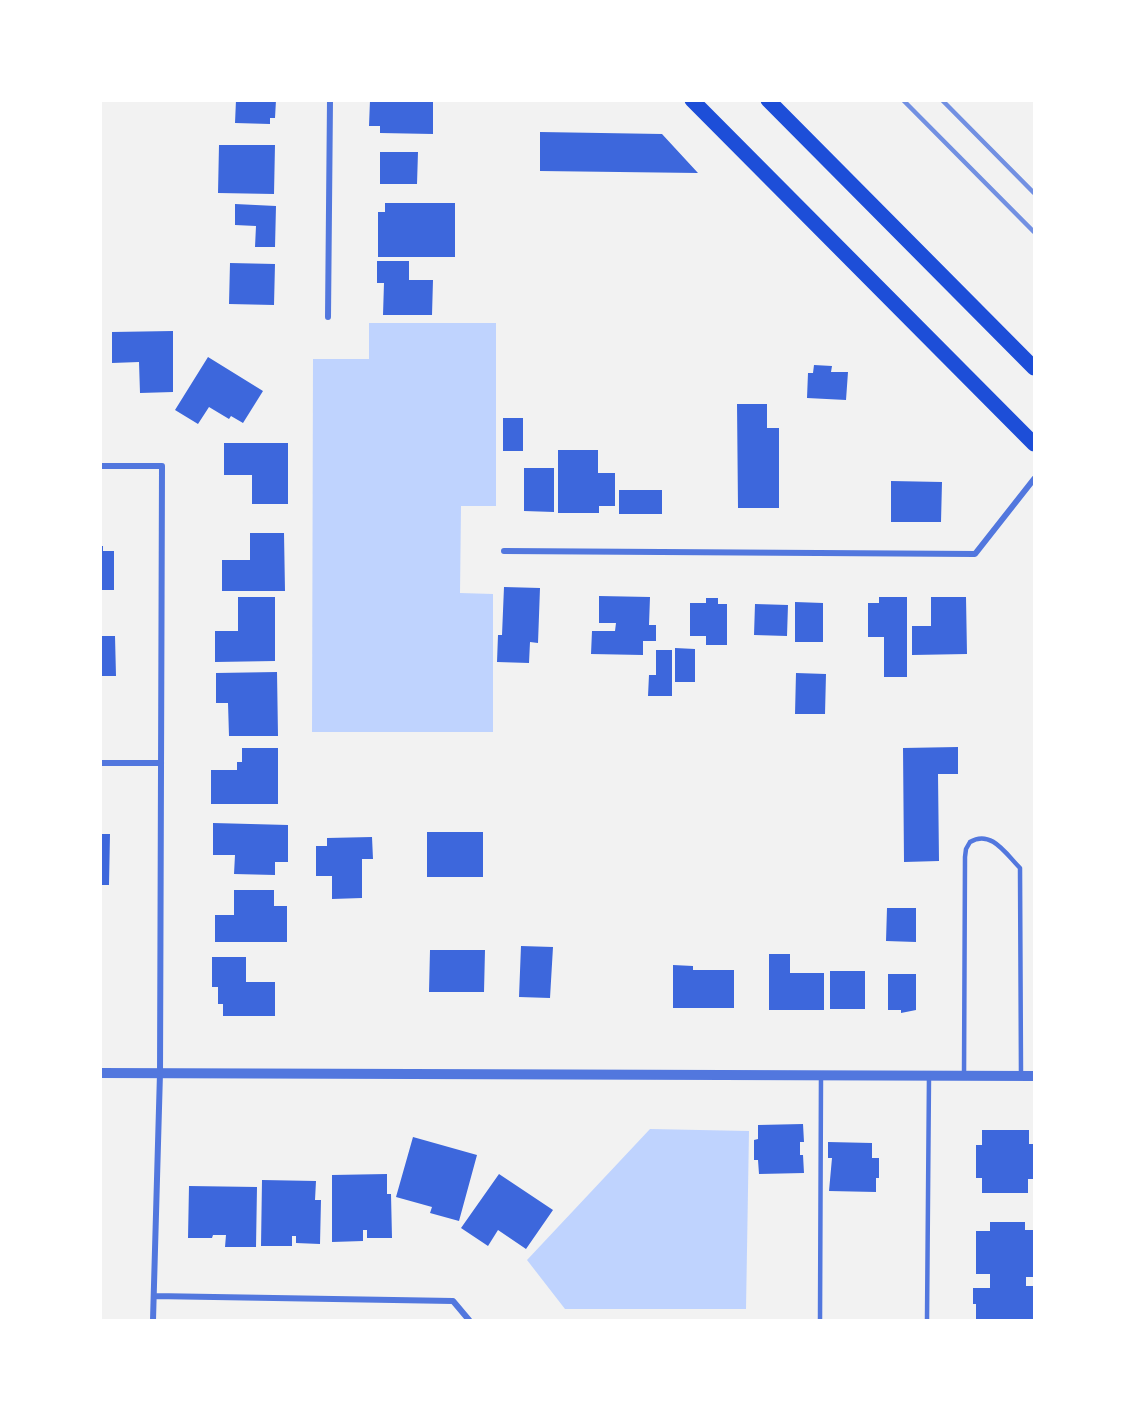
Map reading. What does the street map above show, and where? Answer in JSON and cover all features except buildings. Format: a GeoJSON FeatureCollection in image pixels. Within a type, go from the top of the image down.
{"type":"FeatureCollection","features":[{"type":"Feature","properties":{"kind":"main road"},"geometry":{"type":"LineString","coordinates":[[692,100],[1035,444]]}},
{"type":"Feature","properties":{"kind":"main road"},"geometry":{"type":"LineString","coordinates":[[768,100],[1035,368]]}},
{"type":"Feature","properties":{"kind":"street"},"geometry":{"type":"LineString","coordinates":[[328,317],[330,100]]}},
{"type":"Feature","properties":{"kind":"street"},"geometry":{"type":"LineString","coordinates":[[100,466],[162,466],[160,1073],[153,1320]]}},
{"type":"Feature","properties":{"kind":"street"},"geometry":{"type":"LineString","coordinates":[[504,551],[975,554],[1035,479]]}},
{"type":"Feature","properties":{"kind":"street"},"geometry":{"type":"LineString","coordinates":[[100,763],[161,763]]}},
{"type":"Feature","properties":{"kind":"street"},"geometry":{"type":"LineString","coordinates":[[100,1073],[1035,1076]]}},
{"type":"Feature","properties":{"kind":"street"},"geometry":{"type":"LineString","coordinates":[[154,1296],[453,1301],[469,1320]]}},
{"type":"Feature","properties":{"kind":"lane"},"geometry":{"type":"LineString","coordinates":[[964,1076],[965,857],[970,842],[981,838],[992,839],[1020,868],[1021,1076]]}},
{"type":"Feature","properties":{"kind":"lane"},"geometry":{"type":"LineString","coordinates":[[820,1320],[821,1075]]}},
{"type":"Feature","properties":{"kind":"lane"},"geometry":{"type":"LineString","coordinates":[[927,1320],[929,1076]]}},
{"type":"Feature","properties":{"kind":"water"},"geometry":{"type":"Polygon","coordinates":[[[369,323],[496,323],[496,506],[461,506],[460,593],[493,594],[493,732],[312,732],[313,359],[369,359],[369,323]]]}},
{"type":"Feature","properties":{"kind":"water"},"geometry":{"type":"Polygon","coordinates":[[[650,1129],[749,1131],[746,1309],[565,1309],[527,1260],[650,1129]]]}},
{"type":"Feature","properties":{"kind":"railway"},"geometry":{"type":"LineString","coordinates":[[903,100],[1034,232]]}},
{"type":"Feature","properties":{"kind":"railway"},"geometry":{"type":"LineString","coordinates":[[942,100],[1034,193]]}}]}
